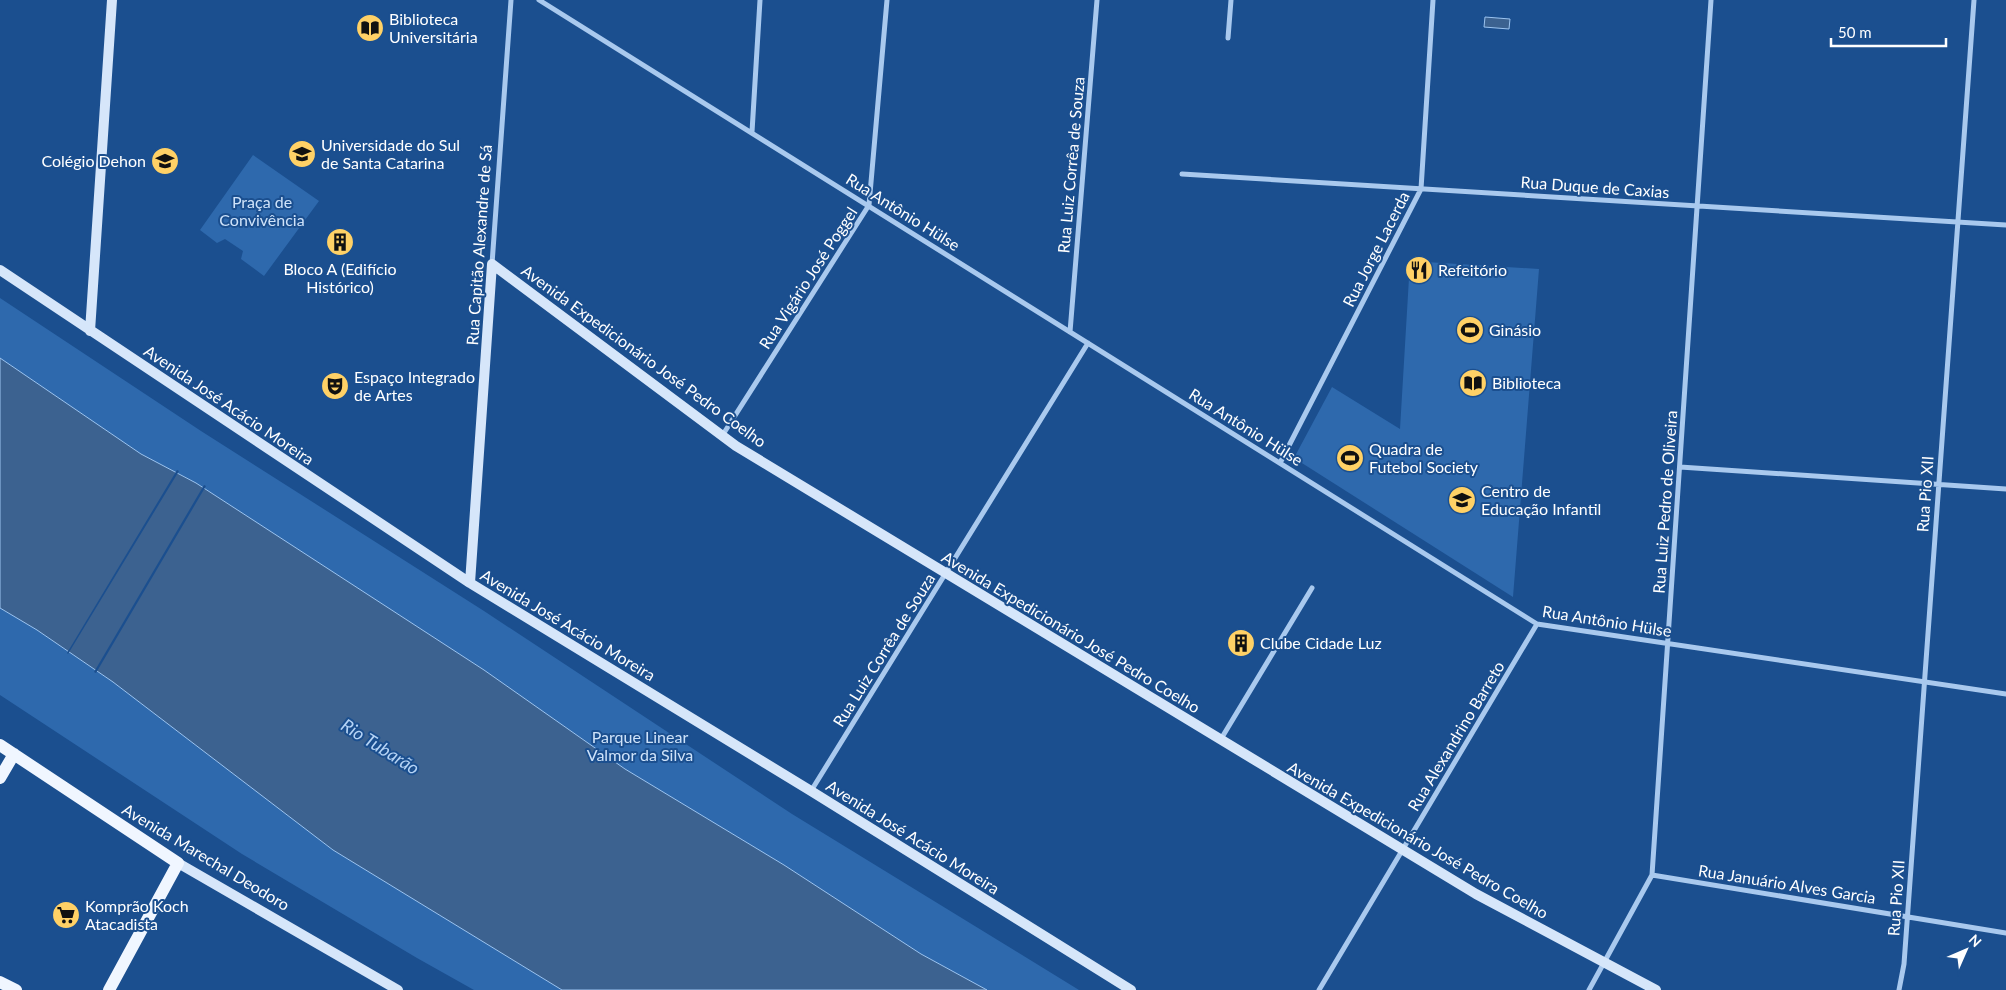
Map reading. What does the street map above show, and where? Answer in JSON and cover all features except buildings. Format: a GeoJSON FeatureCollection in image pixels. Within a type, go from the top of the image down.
{"type":"FeatureCollection","features":[{"type":"Feature","properties":{"kind":"main road","name":"Avenida Marechal Deodoro"},"geometry":{"type":"LineString","coordinates":[[0,745],[178,863]]}},
{"type":"Feature","properties":{"kind":"main road"},"geometry":{"type":"LineString","coordinates":[[0,778],[14,754]]}},
{"type":"Feature","properties":{"kind":"main road"},"geometry":{"type":"LineString","coordinates":[[109,990],[178,863]]}},
{"type":"Feature","properties":{"kind":"main road"},"geometry":{"type":"LineString","coordinates":[[0,982],[16,990]]}},
{"type":"Feature","properties":{"kind":"street"},"geometry":{"type":"LineString","coordinates":[[90,331],[112,0]]}},
{"type":"Feature","properties":{"kind":"street","name":"Rua Capitão Alexandre de Sá"},"geometry":{"type":"LineString","coordinates":[[470,583],[511,0]]}},
{"type":"Feature","properties":{"kind":"street","name":"Rua Antônio Hülse"},"geometry":{"type":"LineString","coordinates":[[540,0],[1538,624],[2006,694]]}},
{"type":"Feature","properties":{"kind":"street"},"geometry":{"type":"LineString","coordinates":[[752,132],[760,0]]}},
{"type":"Feature","properties":{"kind":"street","name":"Rua Vigário José Poggel"},"geometry":{"type":"LineString","coordinates":[[722,436],[869,205],[887,0]]}},
{"type":"Feature","properties":{"kind":"street","name":"Rua Luiz Corrêa de Souza"},"geometry":{"type":"LineString","coordinates":[[1070,332],[1097,0]]}},
{"type":"Feature","properties":{"kind":"street"},"geometry":{"type":"LineString","coordinates":[[1228,38],[1231,0]]}},
{"type":"Feature","properties":{"kind":"street","name":"Rua Jorge Lacerda"},"geometry":{"type":"LineString","coordinates":[[1280,463],[1421,189],[1433,0]]}},
{"type":"Feature","properties":{"kind":"street","name":"Rua Luiz Pedro de Oliveira"},"geometry":{"type":"LineString","coordinates":[[1589,990],[1652,875],[1711,0]]}},
{"type":"Feature","properties":{"kind":"street","name":"Rua Pio XII"},"geometry":{"type":"LineString","coordinates":[[1899,990],[1904,964],[1974,0]]}},
{"type":"Feature","properties":{"kind":"street","name":"Rua Duque de Caxias"},"geometry":{"type":"LineString","coordinates":[[1182,174],[2006,225]]}},
{"type":"Feature","properties":{"kind":"street","name":"Avenida Expedicionário José Pedro Coelho"},"geometry":{"type":"LineString","coordinates":[[492,264],[722,436],[1402,850],[1499,907],[1656,990]]}},
{"type":"Feature","properties":{"kind":"street","name":"Avenida José Acácio Moreira"},"geometry":{"type":"LineString","coordinates":[[0,270],[470,583],[811,791],[1131,990]]}},
{"type":"Feature","properties":{"kind":"street","name":"Rua Luiz Corrêa de Souza"},"geometry":{"type":"LineString","coordinates":[[811,791],[1088,343]]}},
{"type":"Feature","properties":{"kind":"street"},"geometry":{"type":"LineString","coordinates":[[1680,467],[2006,489]]}},
{"type":"Feature","properties":{"kind":"street"},"geometry":{"type":"LineString","coordinates":[[1220,740],[1312,588]]}},
{"type":"Feature","properties":{"kind":"street","name":"Rua Alexandrino Barreto"},"geometry":{"type":"LineString","coordinates":[[1319,990],[1538,624]]}},
{"type":"Feature","properties":{"kind":"street","name":"Avenida Marechal Deodoro"},"geometry":{"type":"LineString","coordinates":[[178,863],[398,990]]}},
{"type":"Feature","properties":{"kind":"street","name":"Rua Januário Alves Garcia"},"geometry":{"type":"LineString","coordinates":[[1652,875],[2006,933]]}},
{"type":"Feature","properties":{"kind":"green space","name":"Praça de Convivência"},"geometry":{"type":"Polygon","coordinates":[[[253,155],[319,201],[264,276],[241,259],[243,251],[225,239],[217,243],[200,230],[253,155]]]}},
{"type":"Feature","properties":{"kind":"green space"},"geometry":{"type":"Polygon","coordinates":[[[1410,261],[1539,269],[1513,597],[1294,458],[1332,387],[1400,429],[1410,261]]]}},
{"type":"Feature","properties":{"kind":"green space","name":"Parque Linear Valmor da Silva"},"geometry":{"type":"Polygon","coordinates":[[[0,298],[201,431],[484,611],[792,814],[1079,990],[987,990],[921,954],[784,865],[625,769],[484,670],[196,483],[141,454],[0,358],[0,298]]]}},
{"type":"Feature","properties":{"kind":"green space"},"geometry":{"type":"Polygon","coordinates":[[[0,608],[37,630],[113,682],[333,850],[562,990],[474,990],[242,854],[0,695],[0,608]]]}},
{"type":"Feature","properties":{"kind":"water"},"geometry":{"type":"Polygon","coordinates":[[[1485,17],[1510,19],[1509,29],[1484,27],[1485,17]]]}},
{"type":"Feature","properties":{"kind":"water","name":"Rio Tubarão"},"geometry":{"type":"Polygon","coordinates":[[[0,358],[141,454],[196,483],[484,670],[625,769],[784,865],[921,954],[987,990],[562,990],[333,850],[113,682],[37,630],[0,608],[0,358]]]}},
{"type":"Feature","properties":{"kind":"pier"},"geometry":{"type":"Polygon","coordinates":[[[177,470],[179,471],[68,654],[67,653],[177,470]]]}},
{"type":"Feature","properties":{"kind":"pier"},"geometry":{"type":"Polygon","coordinates":[[[204,485],[206,486],[96,673],[94,672],[204,485]]]}},
{"type":"Feature","properties":{"kind":"place","name":"Biblioteca Universitária"},"geometry":{"type":"Point","coordinates":[370,28]}},
{"type":"Feature","properties":{"kind":"place","name":"Universidade do Sul de Santa Catarina"},"geometry":{"type":"Point","coordinates":[302,154]}},
{"type":"Feature","properties":{"kind":"place","name":"Colégio Dehon"},"geometry":{"type":"Point","coordinates":[165,161]}},
{"type":"Feature","properties":{"kind":"place","name":"Bloco A (Edifício Histórico)"},"geometry":{"type":"Point","coordinates":[340,242]}},
{"type":"Feature","properties":{"kind":"place","name":"Refeitório"},"geometry":{"type":"Point","coordinates":[1419,270]}},
{"type":"Feature","properties":{"kind":"place","name":"Ginásio"},"geometry":{"type":"Point","coordinates":[1470,330]}},
{"type":"Feature","properties":{"kind":"place","name":"Biblioteca"},"geometry":{"type":"Point","coordinates":[1473,383]}},
{"type":"Feature","properties":{"kind":"place","name":"Espaço Integrado de Artes"},"geometry":{"type":"Point","coordinates":[335,386]}},
{"type":"Feature","properties":{"kind":"place","name":"Quadra de Futebol Society"},"geometry":{"type":"Point","coordinates":[1350,458]}},
{"type":"Feature","properties":{"kind":"place","name":"Centro de Educação Infantil"},"geometry":{"type":"Point","coordinates":[1462,500]}},
{"type":"Feature","properties":{"kind":"place","name":"Clube Cidade Luz"},"geometry":{"type":"Point","coordinates":[1241,643]}},
{"type":"Feature","properties":{"kind":"place","name":"Komprão Koch Atacadista"},"geometry":{"type":"Point","coordinates":[66,915]}}]}
